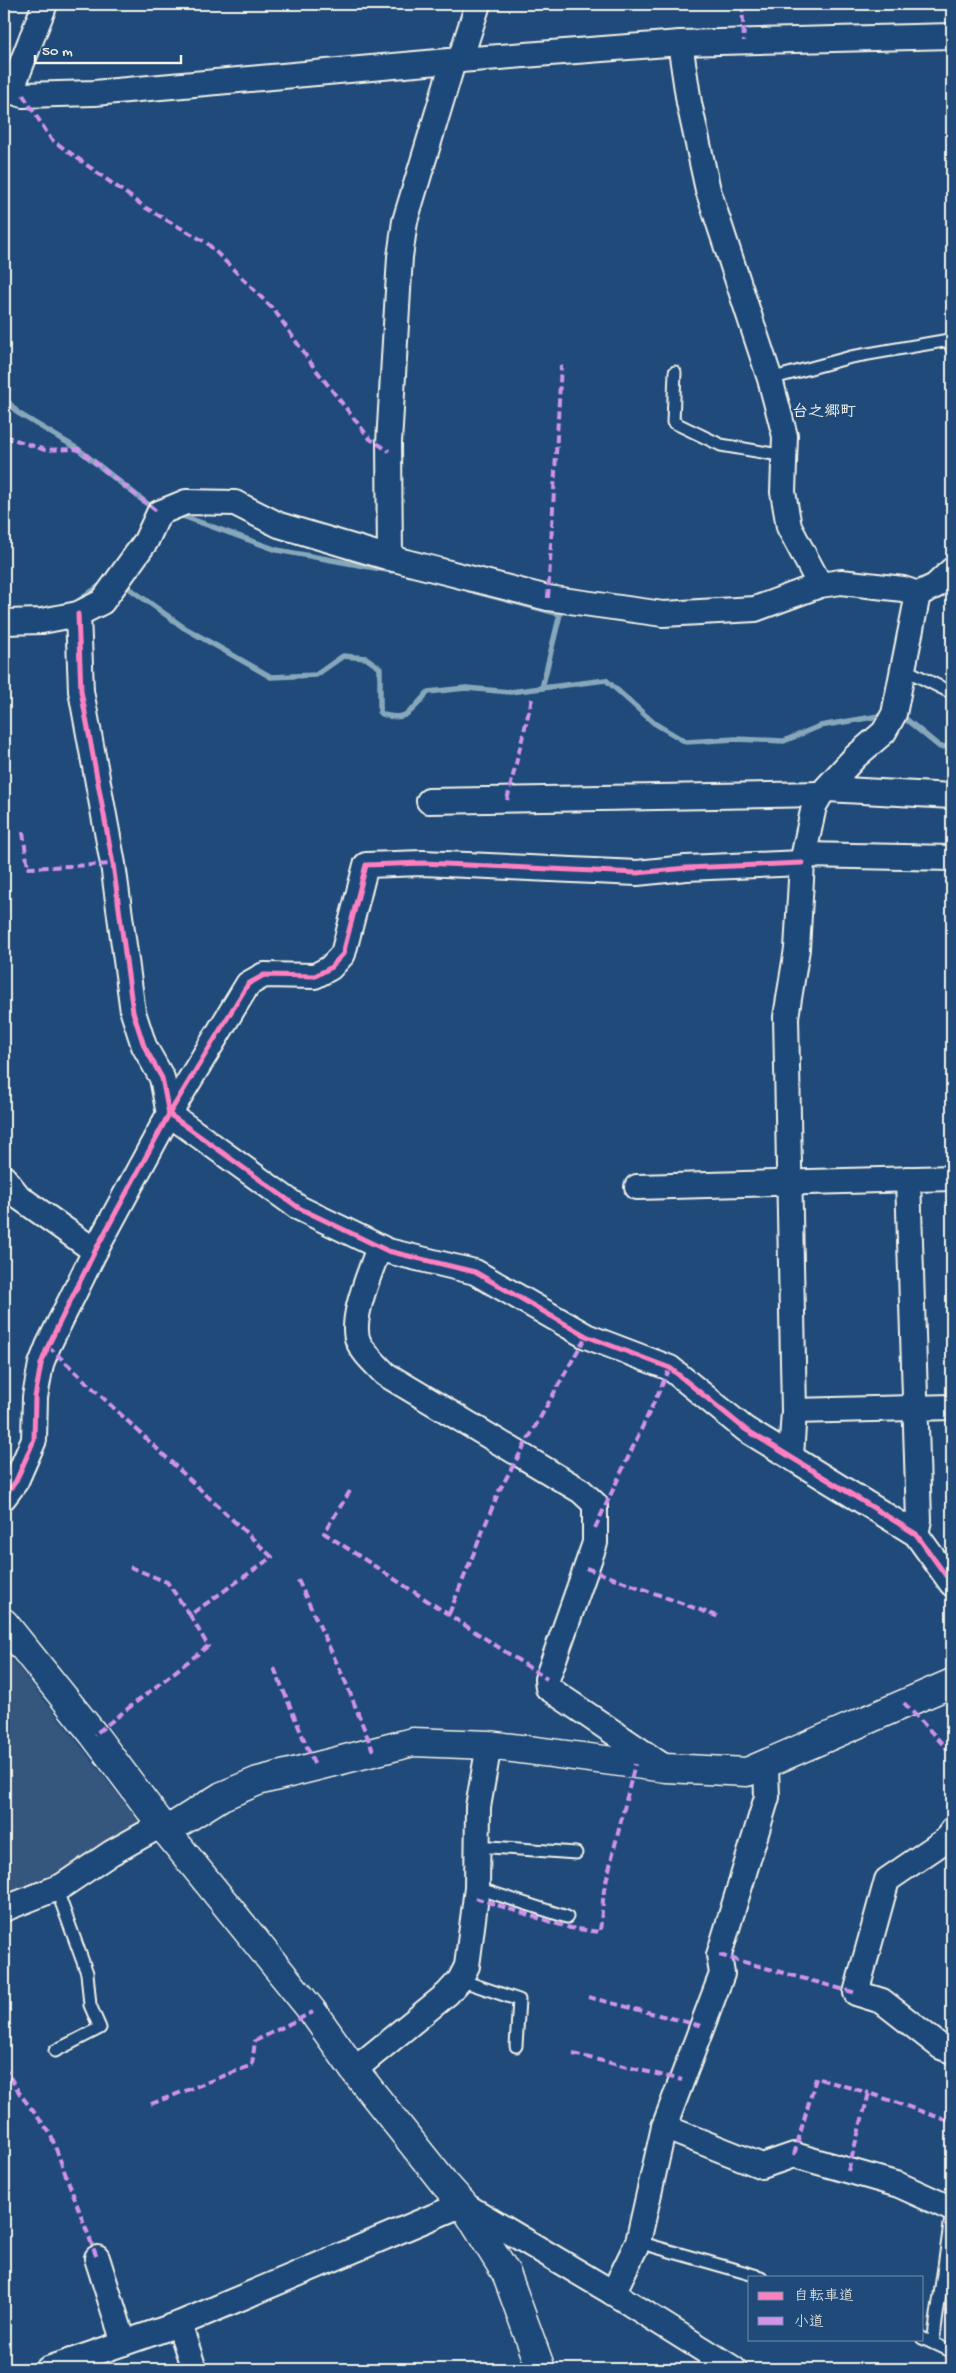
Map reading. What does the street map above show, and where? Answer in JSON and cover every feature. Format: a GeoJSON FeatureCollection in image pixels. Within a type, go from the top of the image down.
{"type":"FeatureCollection","features":[{"type":"Feature","properties":{"kind":"street"},"geometry":{"type":"LineString","coordinates":[[45,4],[7,90],[24,94],[94,93],[680,43],[952,36]]}},
{"type":"Feature","properties":{"kind":"street"},"geometry":{"type":"LineString","coordinates":[[390,558],[390,443],[401,248],[405,221],[416,180],[456,61],[478,4]]}},
{"type":"Feature","properties":{"kind":"street"},"geometry":{"type":"LineString","coordinates":[[680,43],[689,103],[708,190],[770,379],[785,436],[783,492],[789,527],[820,585]]}},
{"type":"Feature","properties":{"kind":"street"},"geometry":{"type":"LineString","coordinates":[[4,622],[42,622],[78,614],[102,602],[146,541],[160,513],[186,502],[235,503],[279,525],[390,558],[548,598],[663,614],[755,608],[820,585],[841,582],[903,589],[918,594],[935,586],[952,570]]}},
{"type":"Feature","properties":{"kind":"street"},"geometry":{"type":"LineString","coordinates":[[791,1456],[794,1411],[786,1017],[797,949],[803,859],[814,806],[824,791],[854,757],[884,732],[894,714],[918,594]]}},
{"type":"Feature","properties":{"kind":"street"},"geometry":{"type":"LineString","coordinates":[[78,614],[81,691],[112,864],[133,1012],[144,1046],[162,1078],[169,1114],[299,1208],[388,1251],[474,1272],[586,1336],[670,1368],[745,1429],[916,1534],[952,1584]]}},
{"type":"Feature","properties":{"kind":"street"},"geometry":{"type":"LineString","coordinates":[[429,801],[824,791],[952,796]]}},
{"type":"Feature","properties":{"kind":"street"},"geometry":{"type":"LineString","coordinates":[[4,1497],[16,1481],[34,1440],[35,1397],[41,1364],[95,1251],[169,1114],[248,984],[264,975],[315,976],[330,968],[343,954],[366,865],[423,863],[637,874],[686,868],[803,859],[952,858]]}},
{"type":"Feature","properties":{"kind":"street"},"geometry":{"type":"LineString","coordinates":[[4,1178],[19,1197],[95,1251]]}},
{"type":"Feature","properties":{"kind":"street"},"geometry":{"type":"LineString","coordinates":[[637,1187],[789,1181],[952,1178]]}},
{"type":"Feature","properties":{"kind":"street"},"geometry":{"type":"LineString","coordinates":[[908,1179],[919,1520],[916,1534]]}},
{"type":"Feature","properties":{"kind":"street"},"geometry":{"type":"LineString","coordinates":[[379,1247],[356,1324],[358,1340],[369,1356],[385,1374],[581,1490],[595,1504],[595,1542],[547,1679],[548,1688],[666,1768]]}},
{"type":"Feature","properties":{"kind":"street"},"geometry":{"type":"LineString","coordinates":[[794,1411],[952,1406]]}},
{"type":"Feature","properties":{"kind":"street"},"geometry":{"type":"LineString","coordinates":[[4,1623],[163,1828],[313,2012],[354,2070],[463,2204],[506,2273],[541,2369]]}},
{"type":"Feature","properties":{"kind":"street"},"geometry":{"type":"LineString","coordinates":[[4,1909],[56,1888],[222,1796],[267,1779],[413,1742],[489,1745],[666,1768],[747,1772],[766,1766],[952,1682]]}},
{"type":"Feature","properties":{"kind":"street"},"geometry":{"type":"LineString","coordinates":[[354,2070],[447,1994],[460,1980],[467,1966],[477,1888],[476,1846],[478,1807],[489,1745]]}},
{"type":"Feature","properties":{"kind":"street"},"geometry":{"type":"LineString","coordinates":[[613,2293],[638,2242],[664,2127],[722,1974],[719,1955],[767,1797],[766,1766]]}},
{"type":"Feature","properties":{"kind":"street"},"geometry":{"type":"LineString","coordinates":[[952,1830],[947,1839],[887,1880],[856,1993],[882,2001],[941,2047],[952,2051]]}},
{"type":"Feature","properties":{"kind":"street"},"geometry":{"type":"LineString","coordinates":[[664,2127],[762,2166],[794,2155],[899,2185],[952,2210]]}},
{"type":"Feature","properties":{"kind":"street"},"geometry":{"type":"LineString","coordinates":[[463,2204],[613,2293],[734,2369]]}},
{"type":"Feature","properties":{"kind":"street"},"geometry":{"type":"LineString","coordinates":[[48,2369],[179,2324],[463,2204]]}},
{"type":"Feature","properties":{"kind":"street"},"geometry":{"type":"LineString","coordinates":[[96,2258],[124,2343]]}},
{"type":"Feature","properties":{"kind":"street"},"geometry":{"type":"LineString","coordinates":[[179,2324],[194,2369]]}},
{"type":"Feature","properties":{"kind":"lane"},"geometry":{"type":"LineString","coordinates":[[770,379],[851,357],[949,340],[952,349]]}},
{"type":"Feature","properties":{"kind":"lane"},"geometry":{"type":"LineString","coordinates":[[675,372],[673,422],[721,445],[785,456]]}},
{"type":"Feature","properties":{"kind":"lane"},"geometry":{"type":"LineString","coordinates":[[904,669],[952,693]]}},
{"type":"Feature","properties":{"kind":"lane"},"geometry":{"type":"LineString","coordinates":[[476,1846],[576,1853]]}},
{"type":"Feature","properties":{"kind":"lane"},"geometry":{"type":"LineString","coordinates":[[55,2051],[100,2028],[90,2005],[87,1973],[56,1888]]}},
{"type":"Feature","properties":{"kind":"lane"},"geometry":{"type":"LineString","coordinates":[[477,1888],[567,1917]]}},
{"type":"Feature","properties":{"kind":"lane"},"geometry":{"type":"LineString","coordinates":[[460,1980],[519,2000],[516,2046]]}},
{"type":"Feature","properties":{"kind":"lane"},"geometry":{"type":"LineString","coordinates":[[934,2343],[952,2210]]}},
{"type":"Feature","properties":{"kind":"lane"},"geometry":{"type":"LineString","coordinates":[[638,2242],[757,2276]]}},
{"type":"Feature","properties":{"kind":"lane"},"geometry":{"type":"LineString","coordinates":[[924,2339],[952,2352]]}},
{"type":"Feature","properties":{"kind":"shaded area"},"geometry":{"type":"Polygon","coordinates":[[[4,1649],[141,1824],[59,1880],[4,1902],[4,1649]]]}},
{"type":"Feature","properties":{"kind":"waterway"},"geometry":{"type":"LineString","coordinates":[[4,397],[18,413],[78,449],[150,506],[156,508]]}},
{"type":"Feature","properties":{"kind":"waterway"},"geometry":{"type":"LineString","coordinates":[[177,514],[277,550],[392,571]]}},
{"type":"Feature","properties":{"kind":"waterway"},"geometry":{"type":"LineString","coordinates":[[122,583],[183,627],[271,677],[316,675],[343,656],[366,658],[380,668],[380,713],[389,716],[396,717],[408,713],[428,692],[466,688],[510,692],[606,680],[654,723],[686,742],[735,739],[784,741],[820,726],[885,715]]}},
{"type":"Feature","properties":{"kind":"waterway"},"geometry":{"type":"LineString","coordinates":[[77,602],[102,584]]}},
{"type":"Feature","properties":{"kind":"waterway"},"geometry":{"type":"LineString","coordinates":[[469,590],[560,614],[542,688]]}},
{"type":"Feature","properties":{"kind":"waterway"},"geometry":{"type":"LineString","coordinates":[[899,718],[907,720],[940,747],[952,746]]}},
{"type":"Feature","properties":{"kind":"marked path"},"geometry":{"type":"LineString","coordinates":[[742,4],[744,41]]}},
{"type":"Feature","properties":{"kind":"marked path"},"geometry":{"type":"LineString","coordinates":[[23,95],[51,139],[146,208],[207,243],[275,311],[313,366],[370,439],[389,451]]}},
{"type":"Feature","properties":{"kind":"marked path"},"geometry":{"type":"LineString","coordinates":[[548,598],[561,365]]}},
{"type":"Feature","properties":{"kind":"marked path"},"geometry":{"type":"LineString","coordinates":[[4,436],[45,450],[78,449],[159,513]]}},
{"type":"Feature","properties":{"kind":"marked path"},"geometry":{"type":"LineString","coordinates":[[507,800],[532,699]]}},
{"type":"Feature","properties":{"kind":"marked path"},"geometry":{"type":"LineString","coordinates":[[23,832],[28,868],[113,864]]}},
{"type":"Feature","properties":{"kind":"marked path"},"geometry":{"type":"LineString","coordinates":[[449,1614],[499,1491],[586,1336]]}},
{"type":"Feature","properties":{"kind":"marked path"},"geometry":{"type":"LineString","coordinates":[[48,1346],[272,1557],[190,1615],[208,1646],[94,1735]]}},
{"type":"Feature","properties":{"kind":"marked path"},"geometry":{"type":"LineString","coordinates":[[595,1528],[670,1368]]}},
{"type":"Feature","properties":{"kind":"marked path"},"geometry":{"type":"LineString","coordinates":[[350,1491],[324,1533],[547,1679]]}},
{"type":"Feature","properties":{"kind":"marked path"},"geometry":{"type":"LineString","coordinates":[[130,1567],[167,1582],[190,1615]]}},
{"type":"Feature","properties":{"kind":"marked path"},"geometry":{"type":"LineString","coordinates":[[586,1568],[719,1617]]}},
{"type":"Feature","properties":{"kind":"marked path"},"geometry":{"type":"LineString","coordinates":[[298,1580],[346,1683],[373,1751]]}},
{"type":"Feature","properties":{"kind":"marked path"},"geometry":{"type":"LineString","coordinates":[[274,1668],[315,1766]]}},
{"type":"Feature","properties":{"kind":"marked path"},"geometry":{"type":"LineString","coordinates":[[904,1703],[952,1754]]}},
{"type":"Feature","properties":{"kind":"marked path"},"geometry":{"type":"LineString","coordinates":[[475,1898],[570,1928],[600,1932],[604,1890],[635,1764]]}},
{"type":"Feature","properties":{"kind":"marked path"},"geometry":{"type":"LineString","coordinates":[[719,1955],[856,1993]]}},
{"type":"Feature","properties":{"kind":"marked path"},"geometry":{"type":"LineString","coordinates":[[588,1997],[702,2026]]}},
{"type":"Feature","properties":{"kind":"marked path"},"geometry":{"type":"LineString","coordinates":[[151,2104],[252,2065],[255,2041],[313,2012]]}},
{"type":"Feature","properties":{"kind":"marked path"},"geometry":{"type":"LineString","coordinates":[[573,2054],[682,2080]]}},
{"type":"Feature","properties":{"kind":"marked path"},"geometry":{"type":"LineString","coordinates":[[4,2067],[20,2094],[50,2133],[97,2258]]}},
{"type":"Feature","properties":{"kind":"marked path"},"geometry":{"type":"LineString","coordinates":[[794,2155],[816,2078],[869,2093]]}},
{"type":"Feature","properties":{"kind":"marked path"},"geometry":{"type":"LineString","coordinates":[[848,2171],[869,2093],[952,2122]]}},
{"type":"Feature","properties":{"kind":"cycle path"},"geometry":{"type":"LineString","coordinates":[[78,614],[81,691],[113,864],[133,1012],[144,1046],[162,1078],[169,1114],[299,1208],[388,1251],[475,1272],[586,1336],[670,1368],[745,1429],[916,1534],[952,1584]]}},
{"type":"Feature","properties":{"kind":"cycle path"},"geometry":{"type":"LineString","coordinates":[[4,1497],[16,1481],[34,1440],[35,1397],[41,1364],[48,1346],[95,1251],[169,1114],[248,984],[264,975],[315,976],[330,968],[343,954],[366,865],[423,863],[637,873],[686,868],[802,863]]}},
{"type":"Feature","properties":{"kind":"district","name":"台之郷町"},"geometry":{"type":"Point","coordinates":[824,413]}}]}
